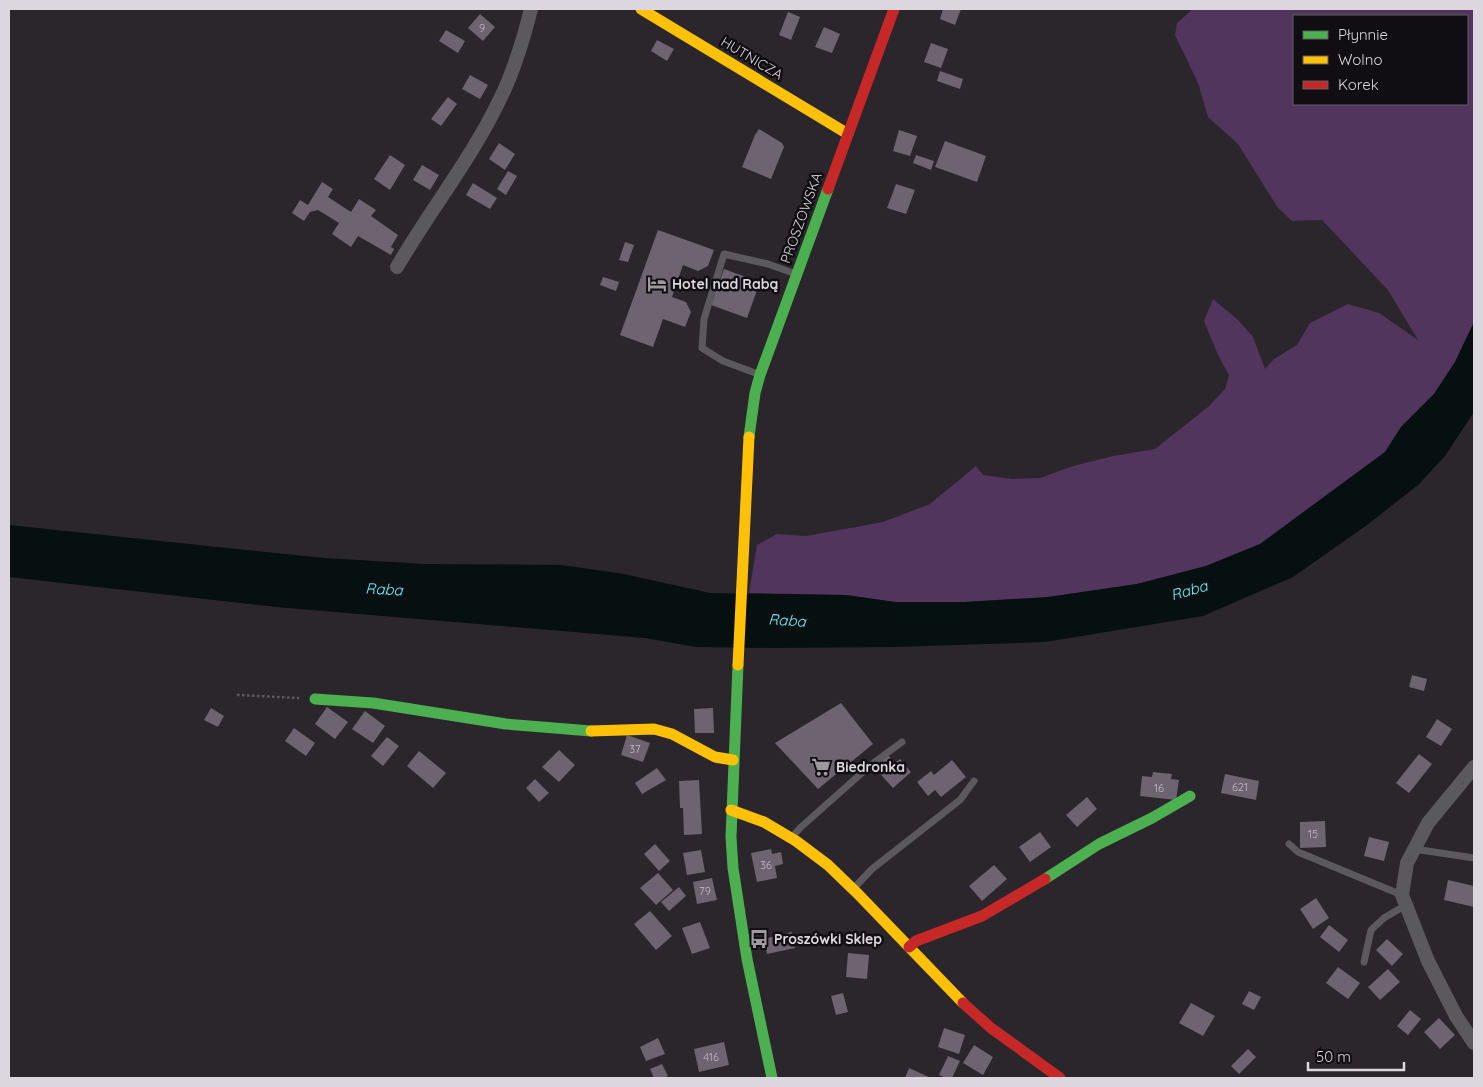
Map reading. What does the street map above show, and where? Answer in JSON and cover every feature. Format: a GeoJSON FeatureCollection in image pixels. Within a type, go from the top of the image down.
{"type":"FeatureCollection","features":[{"type":"Feature","properties":{"kind":"street"},"geometry":{"type":"LineString","coordinates":[[396,267],[474,146],[501,98],[531,9]]}},
{"type":"Feature","properties":{"kind":"street","name":"HUTNICZA"},"geometry":{"type":"LineString","coordinates":[[641,9],[848,134]]}},
{"type":"Feature","properties":{"kind":"street","name":"PROSZOWSKA"},"geometry":{"type":"LineString","coordinates":[[772,1078],[738,910],[732,870],[731,810],[748,442],[755,393],[760,375],[894,9]]}},
{"type":"Feature","properties":{"kind":"street"},"geometry":{"type":"LineString","coordinates":[[315,699],[373,703],[506,724],[591,732],[654,729],[672,734],[715,757],[733,760]]}},
{"type":"Feature","properties":{"kind":"street"},"geometry":{"type":"LineString","coordinates":[[1474,767],[1428,823],[1414,849],[1407,863],[1404,900],[1428,961],[1456,1016],[1474,1043]]}},
{"type":"Feature","properties":{"kind":"street"},"geometry":{"type":"LineString","coordinates":[[909,947],[916,941],[982,916],[1099,844],[1152,818],[1190,796]]}},
{"type":"Feature","properties":{"kind":"street"},"geometry":{"type":"LineString","coordinates":[[731,810],[751,816],[778,830],[817,858],[852,889],[967,1008],[1060,1078]]}},
{"type":"Feature","properties":{"kind":"lane"},"geometry":{"type":"LineString","coordinates":[[760,375],[723,361],[702,348],[704,319],[724,254],[768,264],[797,274]]}},
{"type":"Feature","properties":{"kind":"lane"},"geometry":{"type":"LineString","coordinates":[[791,838],[801,826],[872,764],[902,742]]}},
{"type":"Feature","properties":{"kind":"lane"},"geometry":{"type":"LineString","coordinates":[[852,889],[872,870],[960,800],[974,781]]}},
{"type":"Feature","properties":{"kind":"lane"},"geometry":{"type":"LineString","coordinates":[[1289,844],[1298,852],[1404,900],[1371,930],[1364,962]]}},
{"type":"Feature","properties":{"kind":"lane"},"geometry":{"type":"LineString","coordinates":[[1414,849],[1474,858]]}},
{"type":"Feature","properties":{"kind":"path"},"geometry":{"type":"LineString","coordinates":[[237,695],[315,699]]}},
{"type":"Feature","properties":{"kind":"shaded area"},"geometry":{"type":"Polygon","coordinates":[[[1193,9],[1474,9],[1474,322],[1455,362],[1434,394],[1401,427],[1385,452],[1260,544],[1206,566],[1137,584],[1048,597],[965,602],[895,602],[846,595],[749,593],[757,545],[777,534],[806,536],[883,522],[930,504],[976,466],[983,475],[1012,479],[1040,478],[1073,466],[1113,456],[1155,449],[1208,407],[1225,389],[1229,375],[1218,355],[1204,321],[1213,299],[1238,320],[1253,337],[1265,369],[1274,359],[1297,345],[1310,323],[1348,304],[1379,313],[1418,340],[1388,290],[1322,220],[1292,221],[1278,208],[1238,144],[1208,117],[1198,83],[1175,35],[1177,23],[1193,9]]]}},
{"type":"Feature","properties":{"kind":"water","name":"Raba"},"geometry":{"type":"Polygon","coordinates":[[[1474,322],[1474,412],[1445,456],[1418,485],[1367,525],[1293,577],[1203,616],[1045,642],[895,647],[696,647],[645,638],[276,607],[9,577],[9,525],[324,558],[425,564],[562,565],[624,574],[710,593],[846,595],[895,602],[965,602],[1048,597],[1137,584],[1206,566],[1260,544],[1385,452],[1401,427],[1434,394],[1455,362],[1474,322]]]}},
{"type":"Feature","properties":{"kind":"building"},"geometry":{"type":"Polygon","coordinates":[[[943,9],[961,9],[955,25],[940,19],[943,9]]]}},
{"type":"Feature","properties":{"kind":"building"},"geometry":{"type":"Polygon","coordinates":[[[788,12],[800,17],[791,40],[779,35],[788,12]]]}},
{"type":"Feature","properties":{"kind":"building"},"geometry":{"type":"Polygon","coordinates":[[[480,14],[495,27],[483,41],[468,28],[480,14]]]}},
{"type":"Feature","properties":{"kind":"building"},"geometry":{"type":"Polygon","coordinates":[[[824,27],[840,34],[832,53],[815,47],[824,27]]]}},
{"type":"Feature","properties":{"kind":"building"},"geometry":{"type":"Polygon","coordinates":[[[446,30],[465,41],[458,53],[439,41],[446,30]]]}},
{"type":"Feature","properties":{"kind":"building"},"geometry":{"type":"Polygon","coordinates":[[[657,40],[674,49],[667,61],[651,51],[657,40]]]}},
{"type":"Feature","properties":{"kind":"building"},"geometry":{"type":"Polygon","coordinates":[[[931,43],[948,49],[941,68],[924,62],[931,43]]]}},
{"type":"Feature","properties":{"kind":"building"},"geometry":{"type":"Polygon","coordinates":[[[940,71],[963,79],[960,89],[937,81],[940,71]]]}},
{"type":"Feature","properties":{"kind":"building"},"geometry":{"type":"Polygon","coordinates":[[[470,75],[488,85],[480,99],[462,89],[470,75]]]}},
{"type":"Feature","properties":{"kind":"building"},"geometry":{"type":"Polygon","coordinates":[[[448,97],[457,104],[441,126],[431,119],[448,97]]]}},
{"type":"Feature","properties":{"kind":"building"},"geometry":{"type":"Polygon","coordinates":[[[759,129],[782,143],[784,147],[771,179],[742,167],[759,129]]]}},
{"type":"Feature","properties":{"kind":"building"},"geometry":{"type":"Polygon","coordinates":[[[899,130],[917,136],[910,156],[893,151],[899,130]]]}},
{"type":"Feature","properties":{"kind":"building"},"geometry":{"type":"Polygon","coordinates":[[[945,141],[986,156],[977,182],[935,167],[945,141]]]}},
{"type":"Feature","properties":{"kind":"building"},"geometry":{"type":"Polygon","coordinates":[[[499,143],[515,154],[505,170],[489,159],[499,143]]]}},
{"type":"Feature","properties":{"kind":"building"},"geometry":{"type":"Polygon","coordinates":[[[390,155],[405,165],[390,190],[374,179],[390,155]]]}},
{"type":"Feature","properties":{"kind":"building"},"geometry":{"type":"Polygon","coordinates":[[[916,155],[934,161],[931,170],[913,163],[916,155]]]}},
{"type":"Feature","properties":{"kind":"building"},"geometry":{"type":"Polygon","coordinates":[[[422,165],[439,175],[430,190],[413,180],[422,165]]]}},
{"type":"Feature","properties":{"kind":"building"},"geometry":{"type":"Polygon","coordinates":[[[508,171],[517,176],[506,195],[497,189],[508,171]]]}},
{"type":"Feature","properties":{"kind":"building"},"geometry":{"type":"Polygon","coordinates":[[[322,182],[333,189],[328,197],[351,212],[359,199],[376,210],[371,216],[398,235],[391,247],[394,249],[391,255],[358,236],[351,247],[332,234],[339,223],[318,210],[310,212],[304,221],[292,213],[300,200],[308,205],[322,182]]]}},
{"type":"Feature","properties":{"kind":"building"},"geometry":{"type":"Polygon","coordinates":[[[473,183],[497,198],[490,209],[466,195],[473,183]]]}},
{"type":"Feature","properties":{"kind":"building"},"geometry":{"type":"Polygon","coordinates":[[[896,184],[915,190],[906,214],[887,208],[896,184]]]}},
{"type":"Feature","properties":{"kind":"building","name":"Hotel nad Rabą"},"geometry":{"type":"Polygon","coordinates":[[[658,230],[714,250],[708,266],[698,271],[683,265],[672,297],[686,302],[691,312],[685,327],[663,319],[653,347],[620,335],[658,230]]]}},
{"type":"Feature","properties":{"kind":"building"},"geometry":{"type":"Polygon","coordinates":[[[625,242],[634,245],[628,262],[619,260],[625,242]]]}},
{"type":"Feature","properties":{"kind":"building"},"geometry":{"type":"Polygon","coordinates":[[[724,269],[760,282],[747,318],[711,305],[724,269]]]}},
{"type":"Feature","properties":{"kind":"building"},"geometry":{"type":"Polygon","coordinates":[[[603,277],[619,282],[616,291],[600,285],[603,277]]]}},
{"type":"Feature","properties":{"kind":"building"},"geometry":{"type":"Polygon","coordinates":[[[1412,675],[1427,679],[1424,691],[1409,687],[1412,675]]]}},
{"type":"Feature","properties":{"kind":"building","name":"Biedronka"},"geometry":{"type":"Polygon","coordinates":[[[841,703],[873,744],[818,789],[775,743],[841,703]]]}},
{"type":"Feature","properties":{"kind":"building"},"geometry":{"type":"Polygon","coordinates":[[[327,707],[348,722],[335,739],[315,724],[327,707]]]}},
{"type":"Feature","properties":{"kind":"building"},"geometry":{"type":"Polygon","coordinates":[[[211,708],[224,716],[218,727],[204,720],[211,708]]]}},
{"type":"Feature","properties":{"kind":"building"},"geometry":{"type":"Polygon","coordinates":[[[713,708],[714,733],[695,733],[694,709],[713,708]]]}},
{"type":"Feature","properties":{"kind":"building"},"geometry":{"type":"Polygon","coordinates":[[[365,711],[385,726],[373,743],[352,729],[365,711]]]}},
{"type":"Feature","properties":{"kind":"building"},"geometry":{"type":"Polygon","coordinates":[[[1437,719],[1452,729],[1441,746],[1426,737],[1437,719]]]}},
{"type":"Feature","properties":{"kind":"building"},"geometry":{"type":"Polygon","coordinates":[[[294,728],[315,743],[306,756],[285,741],[294,728]]]}},
{"type":"Feature","properties":{"kind":"building"},"geometry":{"type":"Polygon","coordinates":[[[627,735],[650,743],[643,762],[621,755],[627,735]]]}},
{"type":"Feature","properties":{"kind":"building"},"geometry":{"type":"Polygon","coordinates":[[[387,737],[399,746],[383,766],[371,756],[387,737]]]}},
{"type":"Feature","properties":{"kind":"building"},"geometry":{"type":"Polygon","coordinates":[[[559,750],[575,765],[559,782],[542,767],[559,750]]]}},
{"type":"Feature","properties":{"kind":"building"},"geometry":{"type":"Polygon","coordinates":[[[419,751],[446,773],[433,788],[407,766],[419,751]]]}},
{"type":"Feature","properties":{"kind":"building"},"geometry":{"type":"Polygon","coordinates":[[[887,754],[895,763],[900,759],[911,772],[893,788],[873,766],[887,754]]]}},
{"type":"Feature","properties":{"kind":"building"},"geometry":{"type":"Polygon","coordinates":[[[1419,754],[1432,764],[1409,793],[1396,783],[1419,754]]]}},
{"type":"Feature","properties":{"kind":"building"},"geometry":{"type":"Polygon","coordinates":[[[952,760],[966,777],[941,797],[935,790],[928,796],[917,782],[931,771],[934,775],[952,760]]]}},
{"type":"Feature","properties":{"kind":"building"},"geometry":{"type":"Polygon","coordinates":[[[657,768],[666,780],[642,794],[635,783],[657,768]]]}},
{"type":"Feature","properties":{"kind":"building"},"geometry":{"type":"Polygon","coordinates":[[[1153,772],[1172,774],[1171,779],[1179,780],[1176,800],[1140,796],[1142,776],[1152,777],[1153,772]]]}},
{"type":"Feature","properties":{"kind":"building"},"geometry":{"type":"Polygon","coordinates":[[[1225,774],[1259,781],[1256,800],[1221,793],[1225,774]]]}},
{"type":"Feature","properties":{"kind":"building"},"geometry":{"type":"Polygon","coordinates":[[[535,779],[549,793],[539,802],[526,788],[535,779]]]}},
{"type":"Feature","properties":{"kind":"building"},"geometry":{"type":"Polygon","coordinates":[[[699,780],[702,834],[684,835],[679,781],[699,780]]]}},
{"type":"Feature","properties":{"kind":"building"},"geometry":{"type":"Polygon","coordinates":[[[1087,797],[1097,809],[1077,827],[1066,815],[1087,797]]]}},
{"type":"Feature","properties":{"kind":"building"},"geometry":{"type":"Polygon","coordinates":[[[1325,821],[1326,847],[1300,848],[1300,822],[1325,821]]]}},
{"type":"Feature","properties":{"kind":"building"},"geometry":{"type":"Polygon","coordinates":[[[1040,832],[1051,847],[1030,862],[1019,847],[1040,832]]]}},
{"type":"Feature","properties":{"kind":"building"},"geometry":{"type":"Polygon","coordinates":[[[1369,837],[1389,842],[1384,861],[1364,856],[1369,837]]]}},
{"type":"Feature","properties":{"kind":"building"},"geometry":{"type":"Polygon","coordinates":[[[655,844],[670,861],[659,871],[644,854],[655,844]]]}},
{"type":"Feature","properties":{"kind":"building"},"geometry":{"type":"Polygon","coordinates":[[[771,849],[772,854],[781,852],[783,864],[775,866],[777,878],[757,882],[751,853],[771,849]]]}},
{"type":"Feature","properties":{"kind":"building"},"geometry":{"type":"Polygon","coordinates":[[[701,850],[705,872],[687,875],[683,853],[701,850]]]}},
{"type":"Feature","properties":{"kind":"building"},"geometry":{"type":"Polygon","coordinates":[[[994,865],[1007,879],[982,901],[969,886],[994,865]]]}},
{"type":"Feature","properties":{"kind":"building"},"geometry":{"type":"Polygon","coordinates":[[[658,873],[673,890],[656,905],[640,888],[658,873]]]}},
{"type":"Feature","properties":{"kind":"building"},"geometry":{"type":"Polygon","coordinates":[[[712,878],[717,900],[697,904],[693,882],[712,878]]]}},
{"type":"Feature","properties":{"kind":"building"},"geometry":{"type":"Polygon","coordinates":[[[1448,880],[1474,886],[1474,907],[1444,900],[1448,880]]]}},
{"type":"Feature","properties":{"kind":"building"},"geometry":{"type":"Polygon","coordinates":[[[679,887],[686,896],[669,911],[661,902],[679,887]]]}},
{"type":"Feature","properties":{"kind":"building"},"geometry":{"type":"Polygon","coordinates":[[[1316,898],[1329,918],[1313,929],[1300,909],[1316,898]]]}},
{"type":"Feature","properties":{"kind":"building"},"geometry":{"type":"Polygon","coordinates":[[[650,911],[672,936],[656,950],[634,924],[650,911]]]}},
{"type":"Feature","properties":{"kind":"building"},"geometry":{"type":"Polygon","coordinates":[[[700,922],[710,948],[692,954],[682,928],[700,922]]]}},
{"type":"Feature","properties":{"kind":"building"},"geometry":{"type":"Polygon","coordinates":[[[1329,925],[1348,940],[1339,952],[1320,937],[1329,925]]]}},
{"type":"Feature","properties":{"kind":"building"},"geometry":{"type":"Polygon","coordinates":[[[792,932],[795,948],[767,954],[764,939],[792,932]]]}},
{"type":"Feature","properties":{"kind":"building"},"geometry":{"type":"Polygon","coordinates":[[[1387,939],[1403,954],[1392,966],[1376,950],[1387,939]]]}},
{"type":"Feature","properties":{"kind":"building"},"geometry":{"type":"Polygon","coordinates":[[[848,953],[869,955],[867,979],[846,977],[848,953]]]}},
{"type":"Feature","properties":{"kind":"building"},"geometry":{"type":"Polygon","coordinates":[[[1338,967],[1360,983],[1348,999],[1326,983],[1338,967]]]}},
{"type":"Feature","properties":{"kind":"building"},"geometry":{"type":"Polygon","coordinates":[[[1388,969],[1400,982],[1380,1000],[1368,987],[1388,969]]]}},
{"type":"Feature","properties":{"kind":"building"},"geometry":{"type":"Polygon","coordinates":[[[1249,991],[1261,997],[1254,1010],[1242,1004],[1249,991]]]}},
{"type":"Feature","properties":{"kind":"building"},"geometry":{"type":"Polygon","coordinates":[[[843,993],[848,1012],[836,1015],[831,996],[843,993]]]}},
{"type":"Feature","properties":{"kind":"building"},"geometry":{"type":"Polygon","coordinates":[[[1191,1003],[1215,1016],[1203,1036],[1179,1023],[1191,1003]]]}},
{"type":"Feature","properties":{"kind":"building"},"geometry":{"type":"Polygon","coordinates":[[[1410,1010],[1421,1019],[1408,1035],[1397,1026],[1410,1010]]]}},
{"type":"Feature","properties":{"kind":"building"},"geometry":{"type":"Polygon","coordinates":[[[1439,1018],[1455,1035],[1440,1049],[1424,1032],[1439,1018]]]}},
{"type":"Feature","properties":{"kind":"building"},"geometry":{"type":"Polygon","coordinates":[[[944,1028],[965,1035],[959,1054],[938,1047],[944,1028]]]}},
{"type":"Feature","properties":{"kind":"building"},"geometry":{"type":"Polygon","coordinates":[[[658,1038],[665,1054],[646,1061],[640,1047],[658,1038]]]}},
{"type":"Feature","properties":{"kind":"building"},"geometry":{"type":"Polygon","coordinates":[[[724,1042],[729,1065],[699,1072],[694,1049],[724,1042]]]}},
{"type":"Feature","properties":{"kind":"building"},"geometry":{"type":"Polygon","coordinates":[[[974,1045],[993,1057],[983,1075],[963,1063],[974,1045]]]}},
{"type":"Feature","properties":{"kind":"building"},"geometry":{"type":"Polygon","coordinates":[[[1248,1049],[1256,1057],[1239,1074],[1231,1066],[1248,1049]]]}},
{"type":"Feature","properties":{"kind":"building"},"geometry":{"type":"Polygon","coordinates":[[[948,1056],[960,1061],[952,1078],[939,1075],[948,1056]]]}},
{"type":"Feature","properties":{"kind":"building"},"geometry":{"type":"Polygon","coordinates":[[[662,1064],[668,1076],[654,1078],[650,1069],[662,1064]]]}},
{"type":"Feature","properties":{"kind":"building"},"geometry":{"type":"Polygon","coordinates":[[[909,1068],[931,1078],[905,1078],[909,1068]]]}},
{"type":"Feature","properties":{"kind":"traffic: fast"},"geometry":{"type":"LineString","coordinates":[[749,437],[755,393],[760,375],[828,189]]}},
{"type":"Feature","properties":{"kind":"traffic: fast"},"geometry":{"type":"LineString","coordinates":[[738,665],[731,837],[733,868],[747,959],[772,1078]]}},
{"type":"Feature","properties":{"kind":"traffic: fast"},"geometry":{"type":"LineString","coordinates":[[315,699],[373,703],[506,724],[591,731]]}},
{"type":"Feature","properties":{"kind":"traffic: fast"},"geometry":{"type":"LineString","coordinates":[[1045,879],[1099,844],[1152,818],[1190,796]]}},
{"type":"Feature","properties":{"kind":"traffic: slow"},"geometry":{"type":"LineString","coordinates":[[641,9],[848,134]]}},
{"type":"Feature","properties":{"kind":"traffic: slow"},"geometry":{"type":"LineString","coordinates":[[738,665],[749,437]]}},
{"type":"Feature","properties":{"kind":"traffic: slow"},"geometry":{"type":"LineString","coordinates":[[591,731],[654,729],[672,734],[715,757],[733,760]]}},
{"type":"Feature","properties":{"kind":"traffic: slow"},"geometry":{"type":"LineString","coordinates":[[731,810],[764,822],[796,841],[828,865],[963,1003]]}},
{"type":"Feature","properties":{"kind":"traffic: jam"},"geometry":{"type":"LineString","coordinates":[[828,189],[894,9]]}},
{"type":"Feature","properties":{"kind":"traffic: jam"},"geometry":{"type":"LineString","coordinates":[[909,947],[916,941],[982,916],[1045,879]]}},
{"type":"Feature","properties":{"kind":"traffic: jam"},"geometry":{"type":"LineString","coordinates":[[963,1003],[991,1028],[1060,1078]]}},
{"type":"Feature","properties":{"kind":"place","name":"Hotel nad Rabą"},"geometry":{"type":"Point","coordinates":[657,284]}},
{"type":"Feature","properties":{"kind":"place","name":"Biedronka"},"geometry":{"type":"Point","coordinates":[821,767]}},
{"type":"Feature","properties":{"kind":"place","name":"Proszówki Sklep"},"geometry":{"type":"Point","coordinates":[759,939]}}]}
